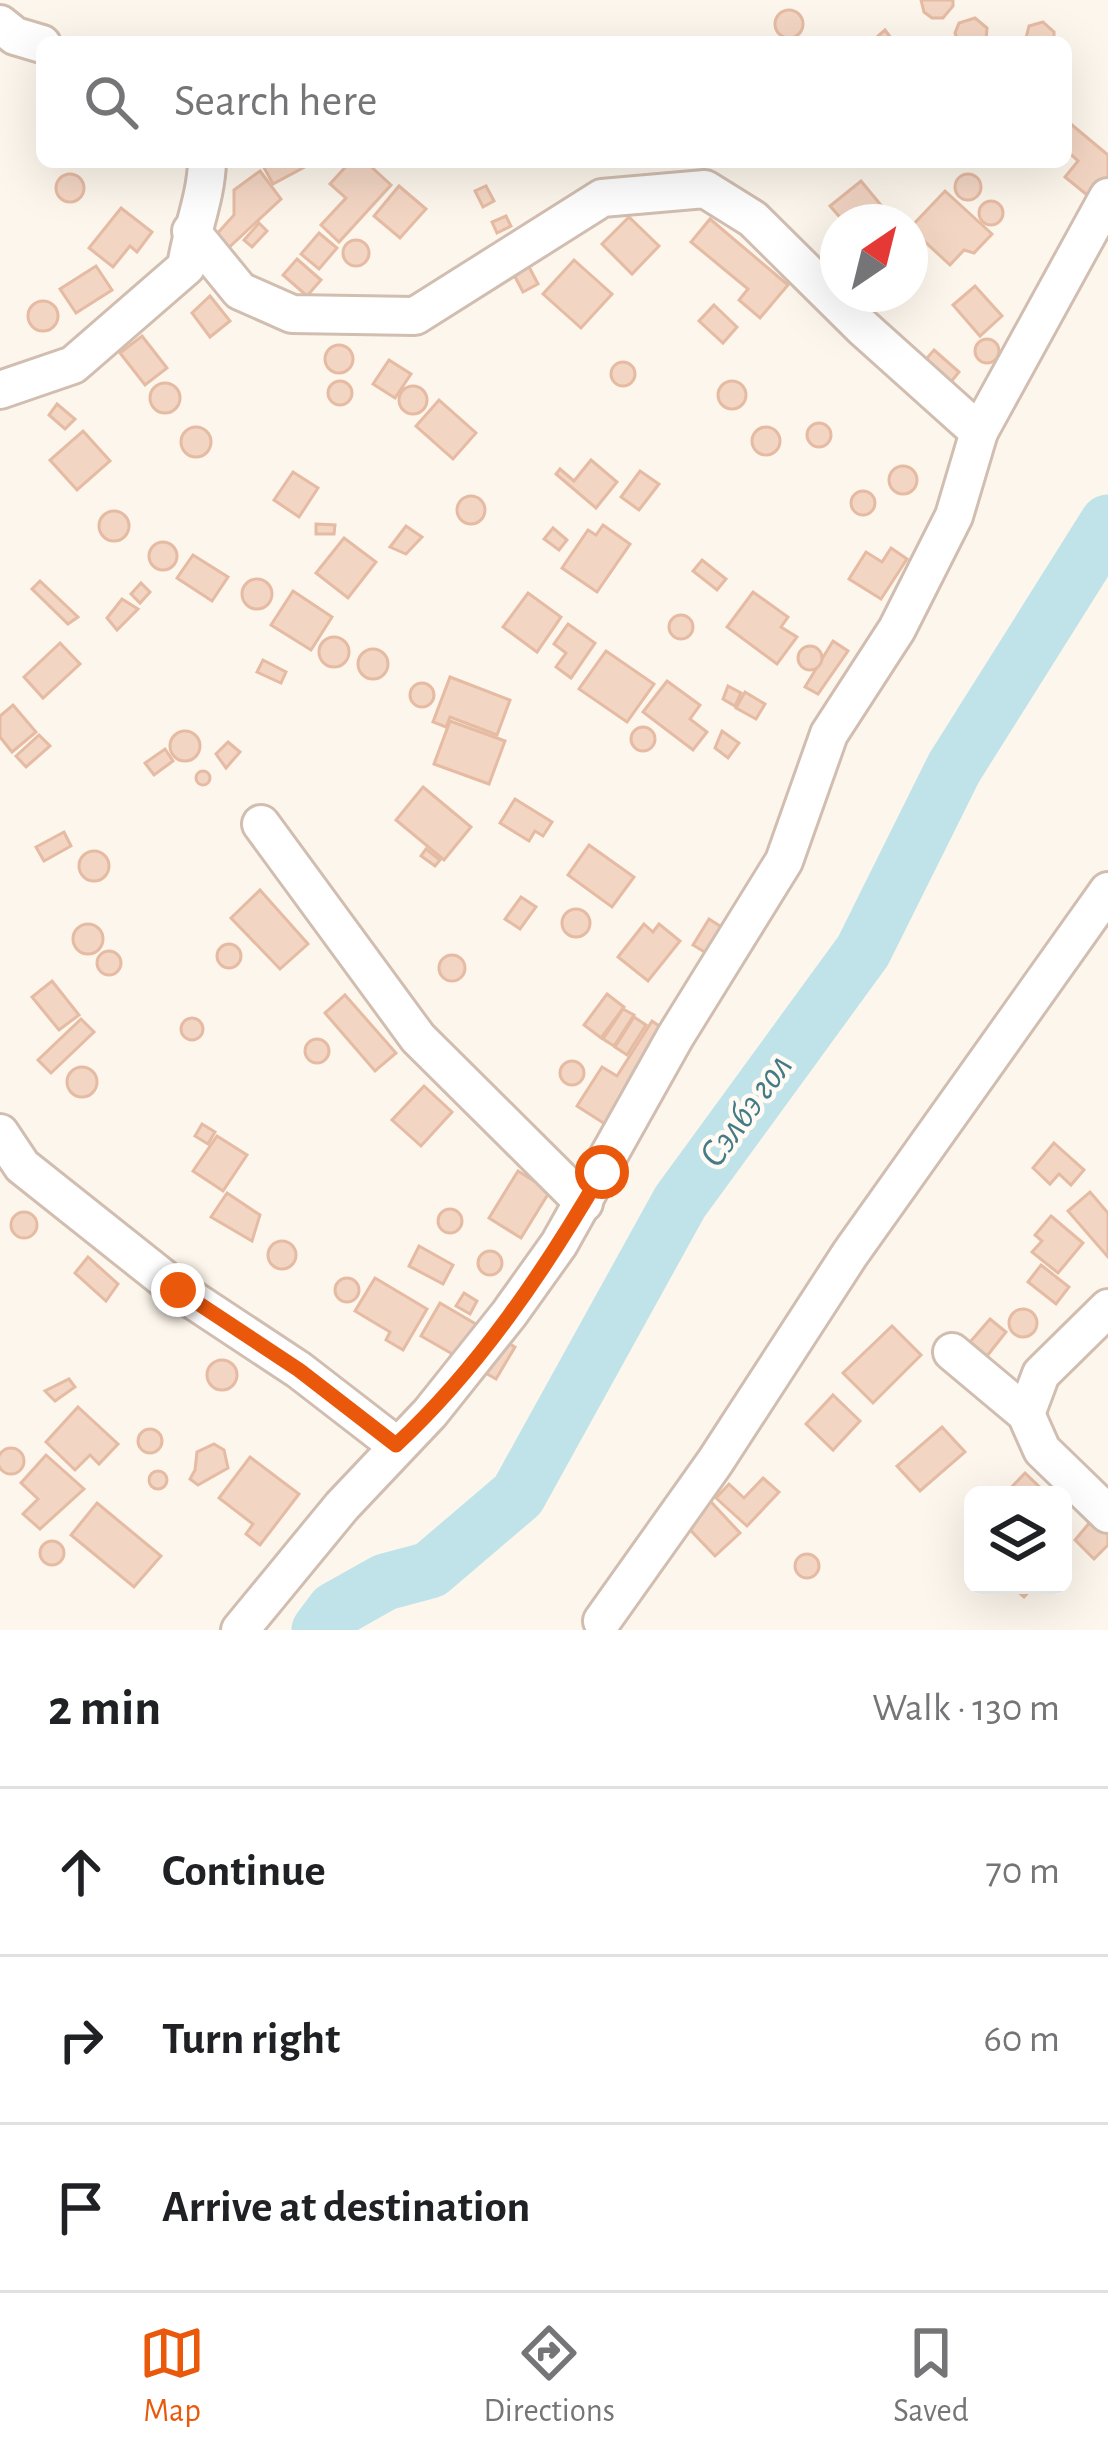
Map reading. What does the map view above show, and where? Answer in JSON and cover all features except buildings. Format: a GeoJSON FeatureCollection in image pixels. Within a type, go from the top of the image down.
{"type":"FeatureCollection","features":[{"type":"Feature","properties":{"kind":"street"},"geometry":{"type":"LineString","coordinates":[[0,24],[15,37],[36,42]]}},
{"type":"Feature","properties":{"kind":"street"},"geometry":{"type":"LineString","coordinates":[[0,390],[73,365],[186,267],[191,231],[206,191],[207,168]]}},
{"type":"Feature","properties":{"kind":"street"},"geometry":{"type":"LineString","coordinates":[[191,231],[240,291],[292,314],[415,316],[602,197],[705,189],[753,219],[862,327],[979,432]]}},
{"type":"Feature","properties":{"kind":"street"},"geometry":{"type":"LineString","coordinates":[[240,1630],[396,1445],[430,1413],[509,1314],[584,1203],[675,1037],[784,861],[829,734],[897,629],[954,516],[979,432],[1108,197]]}},
{"type":"Feature","properties":{"kind":"street"},"geometry":{"type":"LineString","coordinates":[[261,824],[418,1038],[584,1203]]}},
{"type":"Feature","properties":{"kind":"street"},"geometry":{"type":"LineString","coordinates":[[604,1627],[850,1254],[1108,891]]}},
{"type":"Feature","properties":{"kind":"street"},"geometry":{"type":"LineString","coordinates":[[0,1133],[22,1166],[178,1290],[299,1370],[396,1445]]}},
{"type":"Feature","properties":{"kind":"street"},"geometry":{"type":"LineString","coordinates":[[1026,1414],[1041,1374],[1108,1308]]}},
{"type":"Feature","properties":{"kind":"street"},"geometry":{"type":"LineString","coordinates":[[952,1352],[1026,1414],[1042,1450],[1108,1514]]}},
{"type":"Feature","properties":{"kind":"waterway","name":"Сэлбэ гол"},"geometry":{"type":"LineString","coordinates":[[320,1630],[335,1610],[385,1582],[430,1570],[518,1495],[680,1202],[863,951],[954,768],[1108,523]]}},
{"type":"Feature","properties":{"kind":"route"},"geometry":{"type":"LineString","coordinates":[[178,1290],[299,1370],[396,1445],[430,1413],[509,1314],[602,1172]]}}]}
